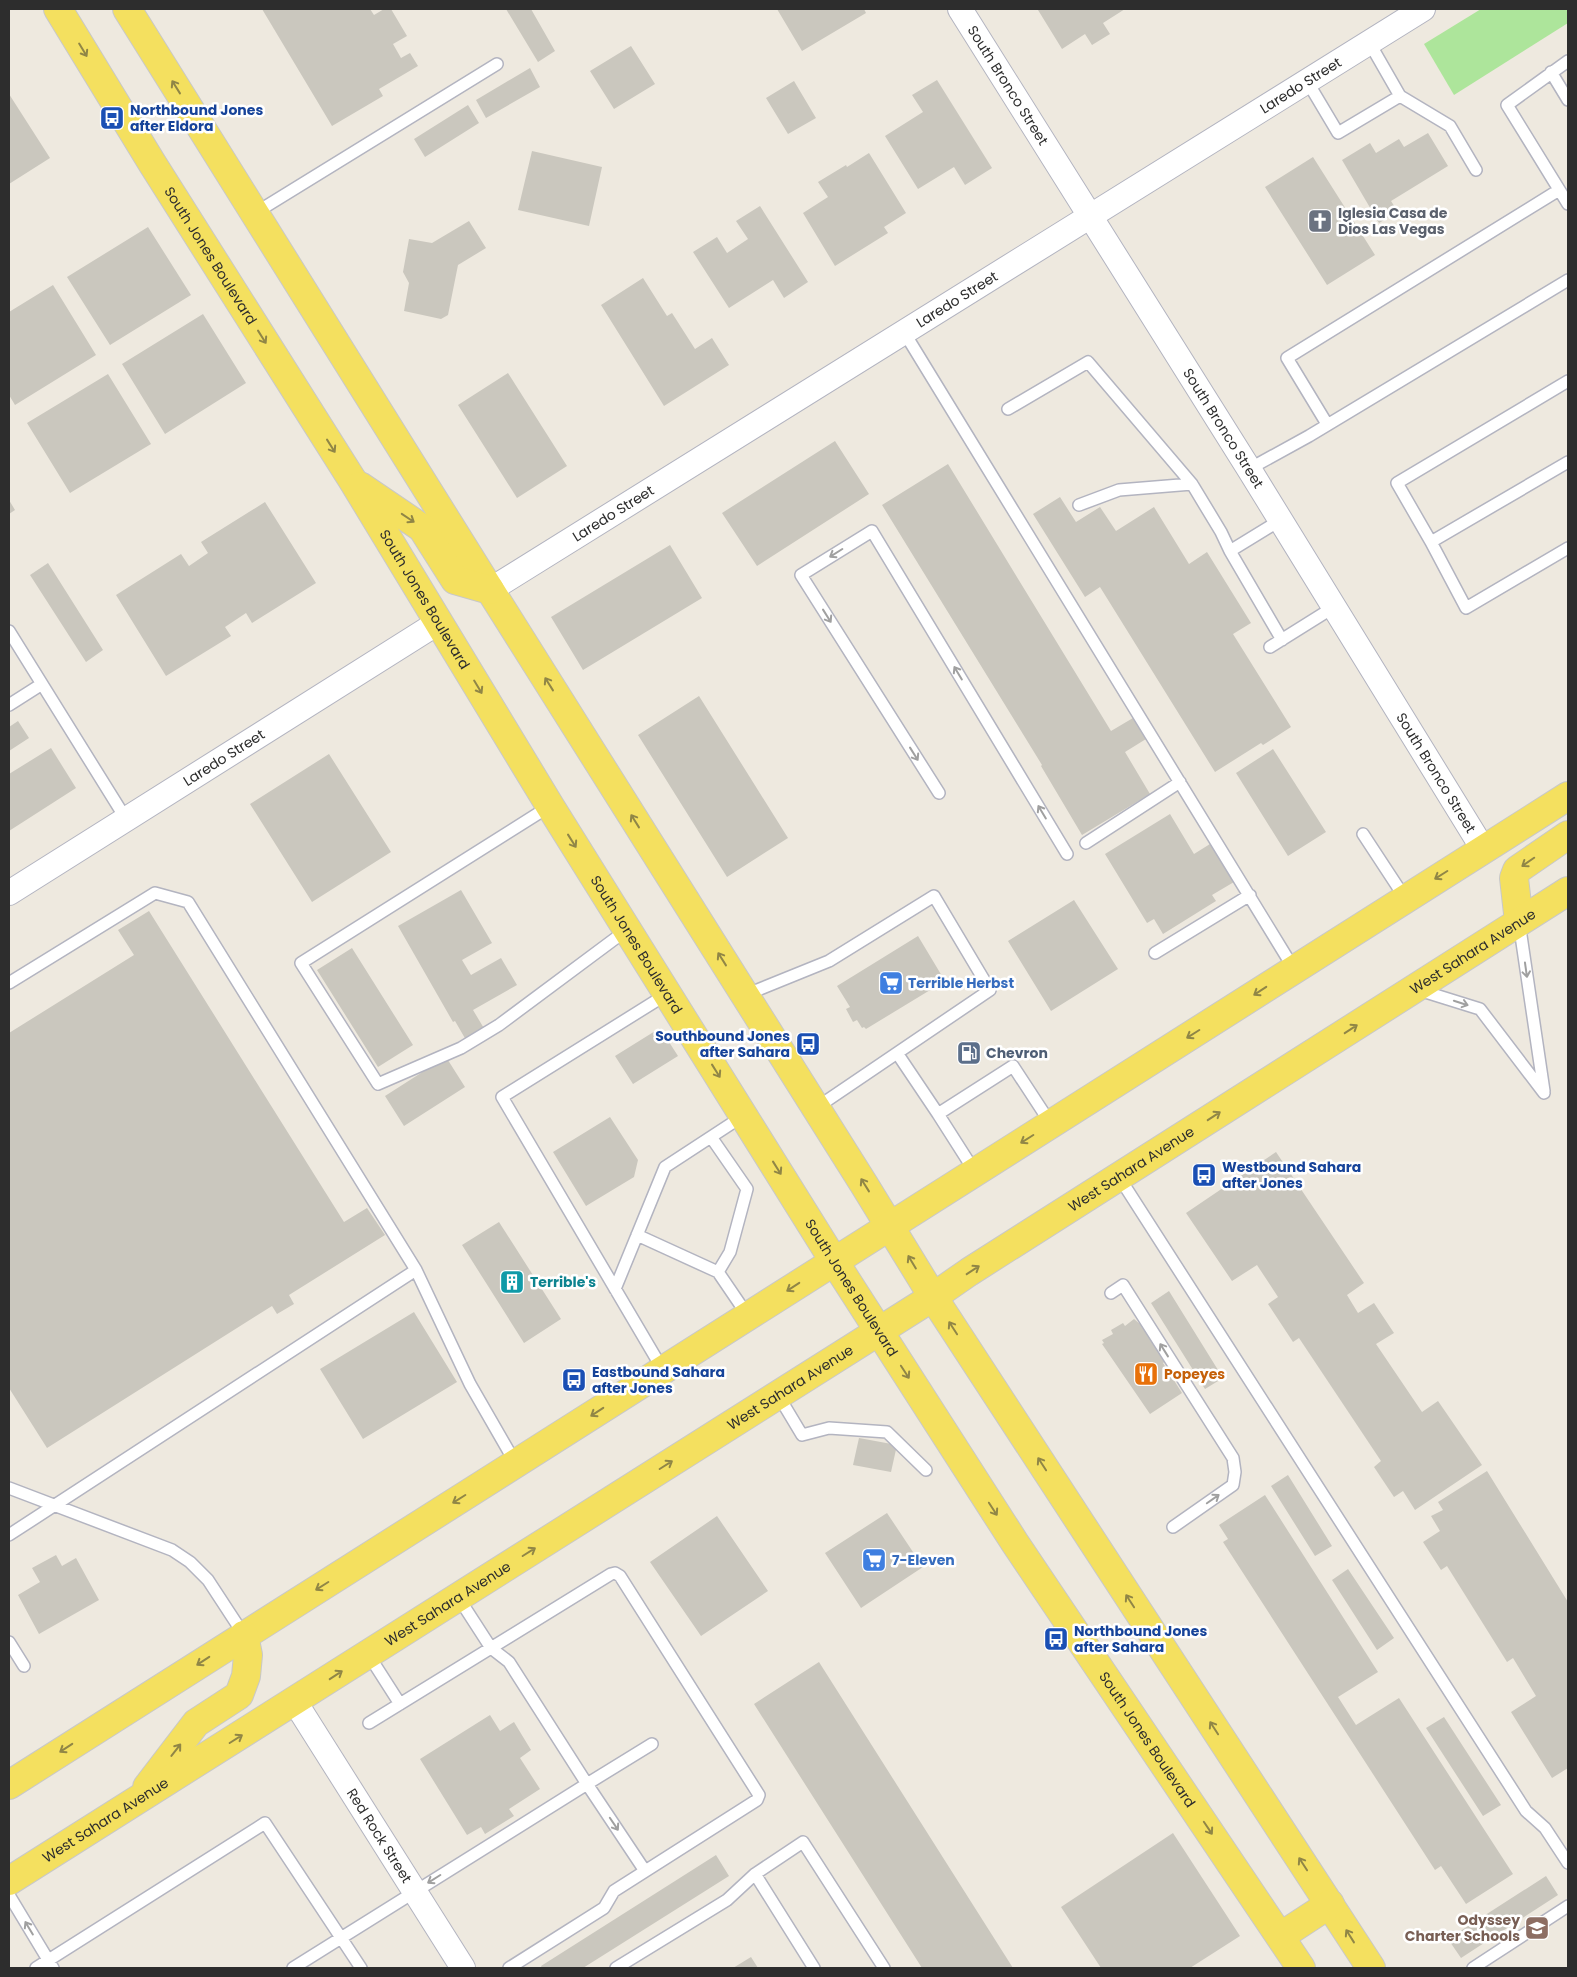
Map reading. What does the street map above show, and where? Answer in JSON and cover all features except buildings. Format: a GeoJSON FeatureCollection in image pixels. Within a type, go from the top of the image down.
{"type":"FeatureCollection","features":[{"type":"Feature","properties":{"kind":"main road","name":"South Jones Boulevard"},"geometry":{"type":"LineString","coordinates":[[58,9],[152,164],[353,481],[550,806],[834,1261],[1019,1549],[1301,1968]]}},
{"type":"Feature","properties":{"kind":"main road"},"geometry":{"type":"LineString","coordinates":[[127,9],[891,1226],[933,1297],[1371,1968]]}},
{"type":"Feature","properties":{"kind":"main road"},"geometry":{"type":"LineString","coordinates":[[353,481],[422,528],[455,580],[490,590]]}},
{"type":"Feature","properties":{"kind":"main road"},"geometry":{"type":"LineString","coordinates":[[9,1785],[1568,796]]}},
{"type":"Feature","properties":{"kind":"main road"},"geometry":{"type":"LineString","coordinates":[[1519,922],[1514,878],[1517,870],[1568,835]]}},
{"type":"Feature","properties":{"kind":"main road","name":"West Sahara Avenue"},"geometry":{"type":"LineString","coordinates":[[9,1881],[933,1297],[969,1272],[1568,891]]}},
{"type":"Feature","properties":{"kind":"main road"},"geometry":{"type":"LineString","coordinates":[[135,1802],[196,1723],[239,1695],[246,1676],[248,1655],[244,1635]]}},
{"type":"Feature","properties":{"kind":"main road"},"geometry":{"type":"LineString","coordinates":[[1281,1936],[1330,1904]]}},
{"type":"Feature","properties":{"kind":"street","name":"South Bronco Street"},"geometry":{"type":"LineString","coordinates":[[960,9],[1249,469],[1279,521],[1483,849]]}},
{"type":"Feature","properties":{"kind":"street","name":"Laredo Street"},"geometry":{"type":"LineString","coordinates":[[490,590],[1423,9]]}},
{"type":"Feature","properties":{"kind":"street","name":"Laredo Street"},"geometry":{"type":"LineString","coordinates":[[9,893],[438,622]]}},
{"type":"Feature","properties":{"kind":"street","name":"Red Rock Street"},"geometry":{"type":"LineString","coordinates":[[295,1702],[463,1968]]}},
{"type":"Feature","properties":{"kind":"lane"},"geometry":{"type":"LineString","coordinates":[[1369,42],[1400,96],[1450,126],[1476,170]]}},
{"type":"Feature","properties":{"kind":"lane"},"geometry":{"type":"LineString","coordinates":[[1568,61],[1507,105],[1568,204]]}},
{"type":"Feature","properties":{"kind":"lane"},"geometry":{"type":"LineString","coordinates":[[255,212],[497,64]]}},
{"type":"Feature","properties":{"kind":"lane"},"geometry":{"type":"LineString","coordinates":[[1551,72],[1568,100]]}},
{"type":"Feature","properties":{"kind":"lane"},"geometry":{"type":"LineString","coordinates":[[1307,81],[1338,133],[1400,96]]}},
{"type":"Feature","properties":{"kind":"lane"},"geometry":{"type":"LineString","coordinates":[[1327,424],[1286,358],[1560,190]]}},
{"type":"Feature","properties":{"kind":"lane"},"geometry":{"type":"LineString","coordinates":[[1249,469],[1568,280]]}},
{"type":"Feature","properties":{"kind":"lane"},"geometry":{"type":"LineString","coordinates":[[904,332],[1294,969]]}},
{"type":"Feature","properties":{"kind":"lane"},"geometry":{"type":"LineString","coordinates":[[1008,410],[1088,362],[1192,484],[1282,640]]}},
{"type":"Feature","properties":{"kind":"lane"},"geometry":{"type":"LineString","coordinates":[[1568,381],[1397,483],[1466,608],[1568,548]]}},
{"type":"Feature","properties":{"kind":"lane"},"geometry":{"type":"LineString","coordinates":[[1431,542],[1568,462]]}},
{"type":"Feature","properties":{"kind":"lane"},"geometry":{"type":"LineString","coordinates":[[1079,505],[1119,490],[1192,484]]}},
{"type":"Feature","properties":{"kind":"lane"},"geometry":{"type":"LineString","coordinates":[[1230,551],[1279,521]]}},
{"type":"Feature","properties":{"kind":"lane"},"geometry":{"type":"LineString","coordinates":[[939,793],[801,575],[872,531],[1067,854]]}},
{"type":"Feature","properties":{"kind":"lane"},"geometry":{"type":"LineString","coordinates":[[1270,647],[1334,607]]}},
{"type":"Feature","properties":{"kind":"lane"},"geometry":{"type":"LineString","coordinates":[[9,631],[126,819]]}},
{"type":"Feature","properties":{"kind":"lane"},"geometry":{"type":"LineString","coordinates":[[9,705],[42,684]]}},
{"type":"Feature","properties":{"kind":"lane"},"geometry":{"type":"LineString","coordinates":[[1086,843],[1180,782]]}},
{"type":"Feature","properties":{"kind":"lane"},"geometry":{"type":"LineString","coordinates":[[550,806],[301,963],[378,1084],[461,1048],[499,1025],[628,929]]}},
{"type":"Feature","properties":{"kind":"lane"},"geometry":{"type":"LineString","coordinates":[[1363,834],[1405,898]]}},
{"type":"Feature","properties":{"kind":"lane"},"geometry":{"type":"LineString","coordinates":[[9,983],[154,893],[188,902],[416,1270],[470,1384],[516,1464]]}},
{"type":"Feature","properties":{"kind":"lane"},"geometry":{"type":"LineString","coordinates":[[1155,953],[1250,895]]}},
{"type":"Feature","properties":{"kind":"lane"},"geometry":{"type":"LineString","coordinates":[[745,995],[829,961],[934,896],[990,990],[816,1108]]}},
{"type":"Feature","properties":{"kind":"lane"},"geometry":{"type":"LineString","coordinates":[[1415,988],[1480,1010],[1544,1093],[1519,922]]}},
{"type":"Feature","properties":{"kind":"lane"},"geometry":{"type":"LineString","coordinates":[[663,1370],[502,1097],[667,994]]}},
{"type":"Feature","properties":{"kind":"lane"},"geometry":{"type":"LineString","coordinates":[[897,1053],[975,1172]]}},
{"type":"Feature","properties":{"kind":"lane"},"geometry":{"type":"LineString","coordinates":[[938,1114],[1013,1066],[1051,1124]]}},
{"type":"Feature","properties":{"kind":"lane"},"geometry":{"type":"LineString","coordinates":[[615,1289],[665,1166],[744,1116]]}},
{"type":"Feature","properties":{"kind":"lane"},"geometry":{"type":"LineString","coordinates":[[711,1137],[747,1189],[730,1252],[718,1272]]}},
{"type":"Feature","properties":{"kind":"lane"},"geometry":{"type":"LineString","coordinates":[[1119,1177],[1526,1811],[1545,1828],[1568,1863]]}},
{"type":"Feature","properties":{"kind":"lane"},"geometry":{"type":"LineString","coordinates":[[637,1235],[718,1272],[748,1316]]}},
{"type":"Feature","properties":{"kind":"lane"},"geometry":{"type":"LineString","coordinates":[[9,1535],[416,1270]]}},
{"type":"Feature","properties":{"kind":"lane"},"geometry":{"type":"LineString","coordinates":[[1111,1293],[1123,1285],[1233,1458],[1235,1472],[1233,1485],[1173,1527]]}},
{"type":"Feature","properties":{"kind":"lane"},"geometry":{"type":"LineString","coordinates":[[778,1395],[802,1435],[829,1428],[888,1432],[926,1470]]}},
{"type":"Feature","properties":{"kind":"lane"},"geometry":{"type":"LineString","coordinates":[[9,1488],[172,1550],[190,1562],[208,1580],[244,1635]]}},
{"type":"Feature","properties":{"kind":"lane"},"geometry":{"type":"LineString","coordinates":[[369,1723],[611,1574],[615,1574],[620,1576],[759,1795],[757,1800],[614,1891],[604,1908],[514,1965]]}},
{"type":"Feature","properties":{"kind":"lane"},"geometry":{"type":"LineString","coordinates":[[458,1597],[492,1648],[508,1662],[586,1784],[646,1871]]}},
{"type":"Feature","properties":{"kind":"lane"},"geometry":{"type":"LineString","coordinates":[[9,1642],[12,1650],[24,1666]]}},
{"type":"Feature","properties":{"kind":"lane"},"geometry":{"type":"LineString","coordinates":[[368,1654],[400,1704]]}},
{"type":"Feature","properties":{"kind":"lane"},"geometry":{"type":"LineString","coordinates":[[293,1968],[652,1744]]}},
{"type":"Feature","properties":{"kind":"lane"},"geometry":{"type":"LineString","coordinates":[[36,1968],[51,1964],[264,1823],[361,1968]]}},
{"type":"Feature","properties":{"kind":"lane"},"geometry":{"type":"LineString","coordinates":[[616,1968],[727,1900],[755,1874],[803,1842],[884,1968]]}},
{"type":"Feature","properties":{"kind":"lane"},"geometry":{"type":"LineString","coordinates":[[755,1874],[814,1968]]}},
{"type":"Feature","properties":{"kind":"lane"},"geometry":{"type":"LineString","coordinates":[[9,1895],[51,1964]]}},
{"type":"Feature","properties":{"kind":"lane"},"geometry":{"type":"LineString","coordinates":[[1473,1968],[1568,1906]]}},
{"type":"Feature","properties":{"kind":"green space"},"geometry":{"type":"Polygon","coordinates":[[[1481,9],[1568,9],[1568,23],[1454,95],[1424,44],[1481,9]]]}},
{"type":"Feature","properties":{"kind":"place","name":"Northbound Jones after Eldora"},"geometry":{"type":"Point","coordinates":[112,118]}},
{"type":"Feature","properties":{"kind":"place","name":"Iglesia Casa de Dios Las Vegas"},"geometry":{"type":"Point","coordinates":[1320,221]}},
{"type":"Feature","properties":{"kind":"place","name":"Terrible Herbst"},"geometry":{"type":"Point","coordinates":[891,983]}},
{"type":"Feature","properties":{"kind":"place","name":"Southbound Jones after Sahara"},"geometry":{"type":"Point","coordinates":[808,1044]}},
{"type":"Feature","properties":{"kind":"place","name":"Chevron"},"geometry":{"type":"Point","coordinates":[969,1053]}},
{"type":"Feature","properties":{"kind":"place","name":"Westbound Sahara after Jones"},"geometry":{"type":"Point","coordinates":[1204,1175]}},
{"type":"Feature","properties":{"kind":"place","name":"Terrible's"},"geometry":{"type":"Point","coordinates":[512,1282]}},
{"type":"Feature","properties":{"kind":"place","name":"Popeyes"},"geometry":{"type":"Point","coordinates":[1146,1374]}},
{"type":"Feature","properties":{"kind":"place","name":"Eastbound Sahara after Jones"},"geometry":{"type":"Point","coordinates":[574,1380]}},
{"type":"Feature","properties":{"kind":"place","name":"7-Eleven"},"geometry":{"type":"Point","coordinates":[874,1560]}},
{"type":"Feature","properties":{"kind":"place","name":"Northbound Jones after Sahara"},"geometry":{"type":"Point","coordinates":[1056,1639]}},
{"type":"Feature","properties":{"kind":"place","name":"Odyssey Charter Schools"},"geometry":{"type":"Point","coordinates":[1537,1928]}}]}
